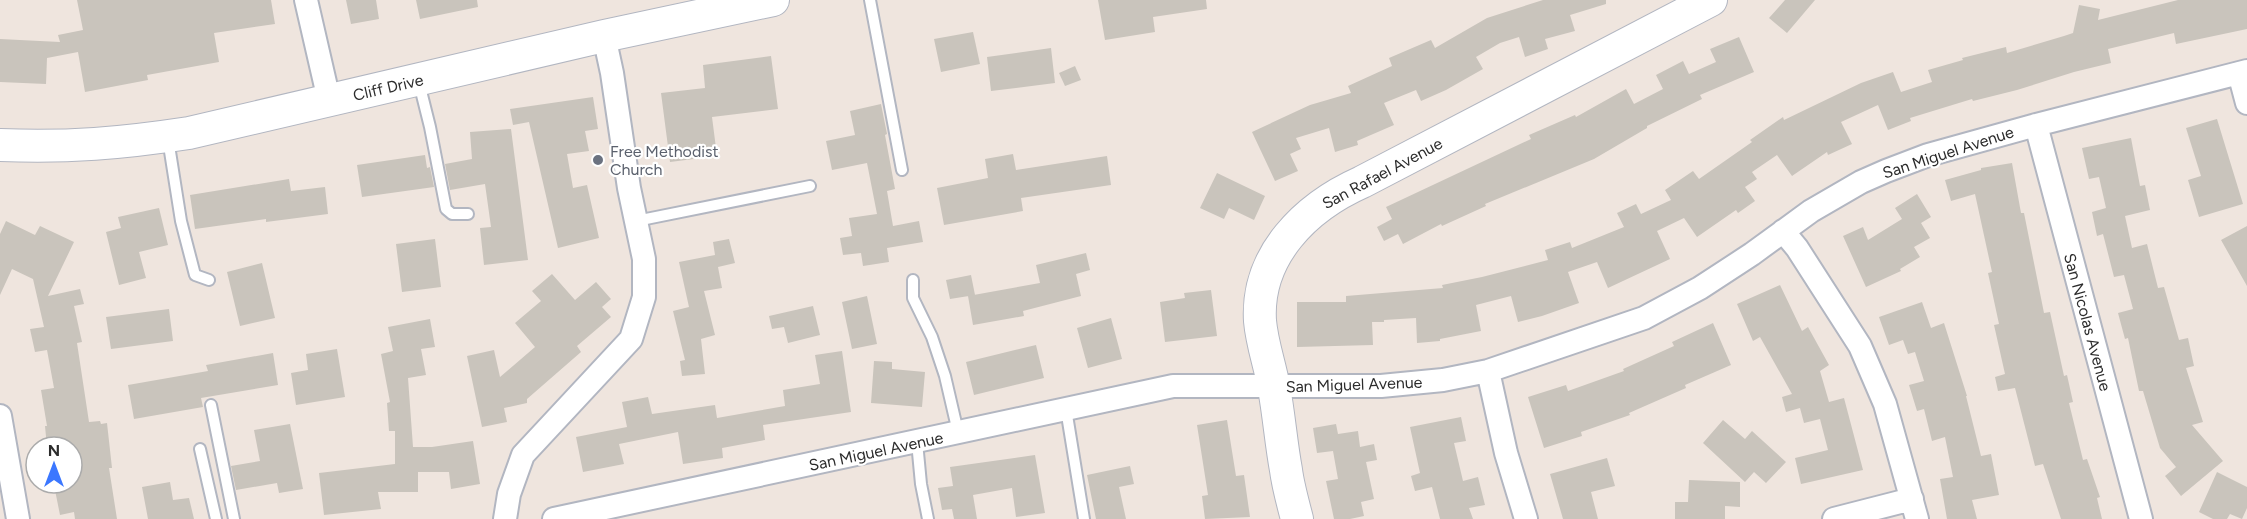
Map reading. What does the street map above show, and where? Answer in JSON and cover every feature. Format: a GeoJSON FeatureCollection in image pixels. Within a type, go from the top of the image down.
{"type":"FeatureCollection","features":[{"type":"Feature","properties":{"kind":"main road","name":"Cliff Drive"},"geometry":{"type":"LineString","coordinates":[[0,145],[77,147],[127,143],[168,136],[604,36],[773,0]]}},
{"type":"Feature","properties":{"kind":"main road","name":"San Rafael Avenue"},"geometry":{"type":"LineString","coordinates":[[1297,519],[1286,472],[1274,386],[1263,346],[1260,318],[1263,290],[1275,255],[1287,237],[1321,204],[1341,192],[1711,0]]}},
{"type":"Feature","properties":{"kind":"street"},"geometry":{"type":"LineString","coordinates":[[306,0],[329,100]]}},
{"type":"Feature","properties":{"kind":"street"},"geometry":{"type":"LineString","coordinates":[[505,519],[509,494],[523,455],[631,339],[644,297],[644,259],[604,36]]}},
{"type":"Feature","properties":{"kind":"street"},"geometry":{"type":"LineString","coordinates":[[2243,72],[2247,103]]}},
{"type":"Feature","properties":{"kind":"street","name":"San Miguel Avenue"},"geometry":{"type":"LineString","coordinates":[[555,519],[1173,386],[1381,386],[1443,380],[1488,371],[1644,318],[1700,288],[1783,231],[1861,182],[1886,171],[1928,155],[2036,125],[2243,72]]}},
{"type":"Feature","properties":{"kind":"street","name":"San Nicolas Avenue"},"geometry":{"type":"LineString","coordinates":[[2036,125],[2141,519]]}},
{"type":"Feature","properties":{"kind":"street"},"geometry":{"type":"LineString","coordinates":[[1783,231],[1797,248],[1860,346],[1885,404],[1915,509],[1834,519]]}},
{"type":"Feature","properties":{"kind":"street"},"geometry":{"type":"LineString","coordinates":[[1488,371],[1506,453],[1526,519]]}},
{"type":"Feature","properties":{"kind":"street"},"geometry":{"type":"LineString","coordinates":[[0,416],[18,519]]}},
{"type":"Feature","properties":{"kind":"lane"},"geometry":{"type":"LineString","coordinates":[[870,0],[902,170]]}},
{"type":"Feature","properties":{"kind":"lane"},"geometry":{"type":"LineString","coordinates":[[419,80],[446,209],[452,214],[468,214]]}},
{"type":"Feature","properties":{"kind":"lane"},"geometry":{"type":"LineString","coordinates":[[168,136],[182,221],[195,275],[209,280]]}},
{"type":"Feature","properties":{"kind":"lane"},"geometry":{"type":"LineString","coordinates":[[636,222],[810,186]]}},
{"type":"Feature","properties":{"kind":"lane"},"geometry":{"type":"LineString","coordinates":[[913,280],[914,298],[932,337],[945,376],[958,432]]}},
{"type":"Feature","properties":{"kind":"lane"},"geometry":{"type":"LineString","coordinates":[[211,405],[234,519]]}},
{"type":"Feature","properties":{"kind":"lane"},"geometry":{"type":"LineString","coordinates":[[1066,408],[1084,519]]}},
{"type":"Feature","properties":{"kind":"lane"},"geometry":{"type":"LineString","coordinates":[[917,442],[921,484],[928,519]]}},
{"type":"Feature","properties":{"kind":"lane"},"geometry":{"type":"LineString","coordinates":[[200,449],[216,519]]}},
{"type":"Feature","properties":{"kind":"building"},"geometry":{"type":"Polygon","coordinates":[[[77,0],[271,0],[275,24],[214,33],[219,62],[147,75],[148,80],[85,92],[78,52],[47,58],[46,84],[0,82],[0,39],[60,42],[58,35],[83,30],[77,0]]]}},
{"type":"Feature","properties":{"kind":"building"},"geometry":{"type":"Polygon","coordinates":[[[346,0],[376,0],[379,19],[351,24],[346,0]]]}},
{"type":"Feature","properties":{"kind":"building"},"geometry":{"type":"Polygon","coordinates":[[[416,0],[477,0],[478,7],[420,19],[416,0]]]}},
{"type":"Feature","properties":{"kind":"building"},"geometry":{"type":"Polygon","coordinates":[[[1098,0],[1206,0],[1207,9],[1153,17],[1155,32],[1105,40],[1098,0]]]}},
{"type":"Feature","properties":{"kind":"building"},"geometry":{"type":"Polygon","coordinates":[[[1543,0],[1606,0],[1606,4],[1570,15],[1575,31],[1545,39],[1548,49],[1525,57],[1519,37],[1500,43],[1476,57],[1483,69],[1446,90],[1421,101],[1416,90],[1384,103],[1394,125],[1357,141],[1358,145],[1335,152],[1329,128],[1296,138],[1301,149],[1290,154],[1298,171],[1275,181],[1252,132],[1310,105],[1351,93],[1348,86],[1392,66],[1389,58],[1431,40],[1435,48],[1487,18],[1543,0]]]}},
{"type":"Feature","properties":{"kind":"building"},"geometry":{"type":"Polygon","coordinates":[[[1785,0],[1815,0],[1787,33],[1769,18],[1785,0]]]}},
{"type":"Feature","properties":{"kind":"building"},"geometry":{"type":"Polygon","coordinates":[[[2178,0],[2247,0],[2247,29],[2176,44],[2174,33],[2108,49],[2111,63],[2017,90],[1973,101],[1972,99],[1910,118],[1911,121],[1888,130],[1878,105],[1841,122],[1852,144],[1828,155],[1827,152],[1792,176],[1777,155],[1752,172],[1757,179],[1745,187],[1755,201],[1738,213],[1736,210],[1697,237],[1684,218],[1657,231],[1670,259],[1608,288],[1597,262],[1568,272],[1579,303],[1542,316],[1518,322],[1511,296],[1476,305],[1481,331],[1440,339],[1440,341],[1417,343],[1416,318],[1372,322],[1373,345],[1297,347],[1297,302],[1346,302],[1346,296],[1443,288],[1442,285],[1548,260],[1545,250],[1570,242],[1572,248],[1624,227],[1617,213],[1636,204],[1641,214],[1671,200],[1665,190],[1693,171],[1699,179],[1783,117],[1784,120],[1861,83],[1893,72],[1901,92],[1932,82],[1928,70],[1963,60],[1962,58],[2006,47],[2007,53],[2073,33],[2079,5],[2100,9],[2098,20],[2178,0]]]}},
{"type":"Feature","properties":{"kind":"building"},"geometry":{"type":"Polygon","coordinates":[[[973,32],[980,64],[941,72],[934,39],[973,32]]]}},
{"type":"Feature","properties":{"kind":"building"},"geometry":{"type":"Polygon","coordinates":[[[1739,37],[1754,72],[1700,95],[1702,99],[1647,126],[1594,159],[1485,204],[1486,206],[1442,226],[1441,224],[1403,244],[1398,234],[1384,241],[1377,227],[1392,219],[1386,207],[1531,139],[1529,135],[1575,115],[1576,117],[1626,89],[1634,104],[1663,89],[1656,75],[1683,61],[1689,74],[1716,62],[1710,49],[1739,37]]]}},
{"type":"Feature","properties":{"kind":"building"},"geometry":{"type":"Polygon","coordinates":[[[1051,48],[1055,83],[991,91],[987,57],[1051,48]]]}},
{"type":"Feature","properties":{"kind":"building"},"geometry":{"type":"Polygon","coordinates":[[[771,56],[778,109],[712,117],[717,156],[670,162],[661,93],[705,88],[703,65],[771,56]]]}},
{"type":"Feature","properties":{"kind":"building"},"geometry":{"type":"Polygon","coordinates":[[[1075,66],[1081,80],[1065,86],[1059,73],[1075,66]]]}},
{"type":"Feature","properties":{"kind":"building"},"geometry":{"type":"Polygon","coordinates":[[[593,97],[598,129],[585,131],[589,151],[567,154],[573,188],[587,185],[599,238],[558,248],[529,122],[513,125],[510,109],[593,97]]]}},
{"type":"Feature","properties":{"kind":"building"},"geometry":{"type":"Polygon","coordinates":[[[881,104],[895,189],[887,191],[893,226],[919,221],[923,242],[887,248],[889,262],[863,266],[861,253],[843,255],[840,238],[852,236],[849,218],[877,214],[867,163],[832,170],[826,141],[855,135],[850,111],[881,104]]]}},
{"type":"Feature","properties":{"kind":"building"},"geometry":{"type":"Polygon","coordinates":[[[2217,119],[2243,204],[2199,217],[2188,180],[2201,176],[2186,128],[2217,119]]]}},
{"type":"Feature","properties":{"kind":"building"},"geometry":{"type":"Polygon","coordinates":[[[511,129],[528,260],[484,265],[480,228],[491,227],[485,184],[450,190],[445,164],[472,159],[470,132],[511,129]]]}},
{"type":"Feature","properties":{"kind":"building"},"geometry":{"type":"Polygon","coordinates":[[[2131,138],[2140,186],[2145,185],[2150,210],[2125,216],[2132,248],[2147,244],[2158,288],[2164,287],[2179,340],[2188,338],[2194,366],[2186,368],[2203,422],[2192,425],[2223,461],[2181,496],[2165,476],[2176,467],[2160,448],[2143,391],[2139,391],[2128,338],[2125,339],[2118,313],[2133,309],[2124,275],[2114,277],[2103,234],[2097,236],[2092,212],[2106,208],[2099,177],[2089,179],[2082,148],[2131,138]]]}},
{"type":"Feature","properties":{"kind":"building"},"geometry":{"type":"Polygon","coordinates":[[[1013,154],[1016,170],[1107,156],[1111,185],[1021,198],[1023,211],[944,225],[937,188],[988,178],[985,159],[1013,154]]]}},
{"type":"Feature","properties":{"kind":"building"},"geometry":{"type":"Polygon","coordinates":[[[425,155],[434,187],[362,197],[357,165],[425,155]]]}},
{"type":"Feature","properties":{"kind":"building"},"geometry":{"type":"Polygon","coordinates":[[[2012,163],[2044,313],[2050,312],[2064,376],[2067,375],[2073,402],[2069,403],[2083,460],[2087,459],[2100,497],[2097,498],[2102,519],[2061,519],[2043,464],[2035,466],[2015,388],[1998,391],[1995,377],[2005,374],[1994,325],[1999,324],[1988,273],[1992,272],[1975,194],[1951,201],[1945,180],[1981,170],[1981,168],[2012,163]]]}},
{"type":"Feature","properties":{"kind":"building"},"geometry":{"type":"Polygon","coordinates":[[[1217,173],[1265,196],[1254,220],[1229,208],[1224,219],[1200,208],[1217,173]]]}},
{"type":"Feature","properties":{"kind":"building"},"geometry":{"type":"Polygon","coordinates":[[[289,179],[291,191],[325,187],[328,214],[266,222],[266,219],[195,229],[190,195],[289,179]]]}},
{"type":"Feature","properties":{"kind":"building"},"geometry":{"type":"Polygon","coordinates":[[[1917,194],[1931,217],[1921,223],[1930,238],[1914,247],[1920,257],[1900,269],[1901,271],[1866,287],[1843,236],[1863,227],[1868,240],[1902,219],[1895,208],[1917,194]]]}},
{"type":"Feature","properties":{"kind":"building"},"geometry":{"type":"Polygon","coordinates":[[[159,208],[168,245],[139,252],[146,278],[119,285],[106,232],[121,228],[118,217],[159,208]]]}},
{"type":"Feature","properties":{"kind":"building"},"geometry":{"type":"Polygon","coordinates":[[[6,221],[35,235],[40,226],[74,242],[48,296],[80,289],[84,304],[74,306],[82,342],[77,343],[89,422],[107,423],[112,468],[109,468],[117,519],[75,519],[74,512],[60,515],[56,495],[84,495],[84,435],[46,435],[45,426],[47,426],[41,390],[54,388],[47,350],[35,352],[30,329],[44,327],[33,279],[12,269],[0,295],[0,234],[6,221]]]}},
{"type":"Feature","properties":{"kind":"building"},"geometry":{"type":"Polygon","coordinates":[[[2247,226],[2247,286],[2221,240],[2247,226]]]}},
{"type":"Feature","properties":{"kind":"building"},"geometry":{"type":"Polygon","coordinates":[[[435,239],[441,287],[402,292],[396,244],[435,239]]]}},
{"type":"Feature","properties":{"kind":"building"},"geometry":{"type":"Polygon","coordinates":[[[729,239],[735,263],[718,267],[722,288],[704,291],[715,335],[701,339],[705,374],[682,376],[680,361],[685,360],[673,311],[689,307],[679,262],[715,255],[713,242],[729,239]]]}},
{"type":"Feature","properties":{"kind":"building"},"geometry":{"type":"Polygon","coordinates":[[[1086,253],[1090,270],[1076,274],[1081,296],[1023,311],[1024,316],[973,325],[968,296],[1040,283],[1036,265],[1086,253]]]}},
{"type":"Feature","properties":{"kind":"building"},"geometry":{"type":"Polygon","coordinates":[[[262,263],[275,318],[240,326],[227,272],[262,263]]]}},
{"type":"Feature","properties":{"kind":"building"},"geometry":{"type":"Polygon","coordinates":[[[552,274],[575,300],[596,282],[611,299],[602,307],[611,317],[577,346],[581,352],[527,399],[527,403],[504,408],[507,422],[482,427],[467,356],[494,350],[500,377],[535,347],[515,323],[541,301],[532,291],[552,274]]]}},
{"type":"Feature","properties":{"kind":"building"},"geometry":{"type":"Polygon","coordinates":[[[971,275],[975,295],[950,299],[946,280],[971,275]]]}},
{"type":"Feature","properties":{"kind":"building"},"geometry":{"type":"Polygon","coordinates":[[[1780,285],[1802,331],[1808,327],[1829,365],[1820,371],[1829,402],[1844,398],[1863,470],[1801,484],[1795,458],[1828,450],[1820,419],[1804,423],[1800,408],[1786,412],[1782,397],[1792,394],[1760,337],[1753,341],[1737,304],[1780,285]]]}},
{"type":"Feature","properties":{"kind":"building"},"geometry":{"type":"Polygon","coordinates":[[[1211,290],[1217,336],[1165,342],[1160,302],[1185,298],[1184,293],[1211,290]]]}},
{"type":"Feature","properties":{"kind":"building"},"geometry":{"type":"Polygon","coordinates":[[[867,296],[877,344],[852,349],[842,302],[867,296]]]}},
{"type":"Feature","properties":{"kind":"building"},"geometry":{"type":"Polygon","coordinates":[[[1922,302],[1931,328],[1944,323],[1967,396],[1981,456],[1991,454],[1999,495],[1972,500],[1977,519],[1947,519],[1940,479],[1953,477],[1945,437],[1932,441],[1924,409],[1917,411],[1909,385],[1924,381],[1915,352],[1908,354],[1903,340],[1889,345],[1879,317],[1922,302]]]}},
{"type":"Feature","properties":{"kind":"building"},"geometry":{"type":"Polygon","coordinates":[[[813,306],[820,335],[788,343],[784,327],[772,329],[769,316],[813,306]]]}},
{"type":"Feature","properties":{"kind":"building"},"geometry":{"type":"Polygon","coordinates":[[[169,309],[173,341],[111,349],[106,317],[169,309]]]}},
{"type":"Feature","properties":{"kind":"building"},"geometry":{"type":"Polygon","coordinates":[[[1111,318],[1122,359],[1088,368],[1077,328],[1111,318]]]}},
{"type":"Feature","properties":{"kind":"building"},"geometry":{"type":"Polygon","coordinates":[[[430,319],[435,347],[421,349],[426,375],[408,378],[413,447],[432,447],[473,441],[480,484],[451,489],[449,472],[418,472],[418,492],[378,492],[381,509],[324,515],[319,473],[395,464],[395,431],[389,431],[387,403],[390,402],[381,354],[393,351],[388,327],[430,319]]]}},
{"type":"Feature","properties":{"kind":"building"},"geometry":{"type":"Polygon","coordinates":[[[1713,323],[1731,365],[1685,385],[1686,388],[1629,413],[1630,415],[1581,432],[1582,436],[1544,448],[1528,397],[1566,385],[1568,391],[1624,371],[1623,369],[1674,346],[1672,342],[1713,323]]]}},
{"type":"Feature","properties":{"kind":"building"},"geometry":{"type":"Polygon","coordinates":[[[1036,345],[1044,378],[974,395],[966,362],[1036,345]]]}},
{"type":"Feature","properties":{"kind":"building"},"geometry":{"type":"Polygon","coordinates":[[[337,349],[345,397],[296,405],[291,373],[308,370],[306,354],[337,349]]]}},
{"type":"Feature","properties":{"kind":"building"},"geometry":{"type":"Polygon","coordinates":[[[842,351],[851,412],[763,425],[765,440],[722,448],[723,458],[683,464],[678,432],[619,444],[624,464],[583,472],[576,437],[627,427],[622,402],[648,397],[652,414],[715,405],[717,418],[785,406],[783,390],[820,384],[815,355],[842,351]]]}},
{"type":"Feature","properties":{"kind":"building"},"geometry":{"type":"Polygon","coordinates":[[[273,353],[278,385],[201,398],[203,407],[134,419],[128,385],[208,371],[206,365],[273,353]]]}},
{"type":"Feature","properties":{"kind":"building"},"geometry":{"type":"Polygon","coordinates":[[[874,361],[892,362],[892,369],[925,372],[922,407],[871,403],[874,361]]]}},
{"type":"Feature","properties":{"kind":"building"},"geometry":{"type":"Polygon","coordinates":[[[1461,417],[1466,441],[1454,443],[1463,481],[1478,477],[1485,505],[1469,508],[1473,519],[1440,519],[1432,487],[1415,491],[1411,476],[1420,473],[1410,427],[1461,417]]]}},
{"type":"Feature","properties":{"kind":"building"},"geometry":{"type":"Polygon","coordinates":[[[1227,420],[1236,476],[1244,475],[1250,517],[1205,519],[1202,496],[1208,495],[1197,425],[1227,420]]]}},
{"type":"Feature","properties":{"kind":"building"},"geometry":{"type":"Polygon","coordinates":[[[1723,420],[1745,439],[1752,431],[1786,462],[1766,483],[1754,472],[1745,482],[1703,443],[1723,420]]]}},
{"type":"Feature","properties":{"kind":"building"},"geometry":{"type":"Polygon","coordinates":[[[290,424],[303,489],[279,493],[277,483],[236,490],[231,466],[260,461],[254,430],[290,424]]]}},
{"type":"Feature","properties":{"kind":"building"},"geometry":{"type":"Polygon","coordinates":[[[1336,424],[1338,434],[1358,431],[1360,447],[1374,444],[1377,460],[1366,462],[1374,499],[1361,502],[1364,516],[1334,519],[1326,481],[1338,479],[1333,451],[1317,453],[1313,428],[1336,424]]]}},
{"type":"Feature","properties":{"kind":"building"},"geometry":{"type":"Polygon","coordinates":[[[1035,455],[1045,513],[1016,517],[1012,488],[973,495],[977,519],[954,519],[952,509],[942,510],[938,488],[953,486],[950,467],[1035,455]]]}},
{"type":"Feature","properties":{"kind":"building"},"geometry":{"type":"Polygon","coordinates":[[[1607,458],[1615,486],[1591,492],[1598,519],[1563,519],[1550,474],[1607,458]]]}},
{"type":"Feature","properties":{"kind":"building"},"geometry":{"type":"Polygon","coordinates":[[[1130,466],[1134,484],[1119,487],[1126,519],[1096,519],[1087,475],[1130,466]]]}},
{"type":"Feature","properties":{"kind":"building"},"geometry":{"type":"Polygon","coordinates":[[[2217,472],[2247,487],[2247,508],[2242,519],[2230,514],[2227,519],[2213,519],[2199,512],[2217,472]]]}},
{"type":"Feature","properties":{"kind":"building"},"geometry":{"type":"Polygon","coordinates":[[[1689,480],[1740,482],[1740,507],[1725,506],[1725,519],[1675,519],[1675,502],[1688,502],[1689,480]]]}},
{"type":"Feature","properties":{"kind":"building"},"geometry":{"type":"Polygon","coordinates":[[[170,482],[173,500],[189,498],[194,519],[148,519],[142,487],[170,482]]]}},
{"type":"Feature","properties":{"kind":"place","name":"Free Methodist Church"},"geometry":{"type":"Point","coordinates":[598,160]}}]}
